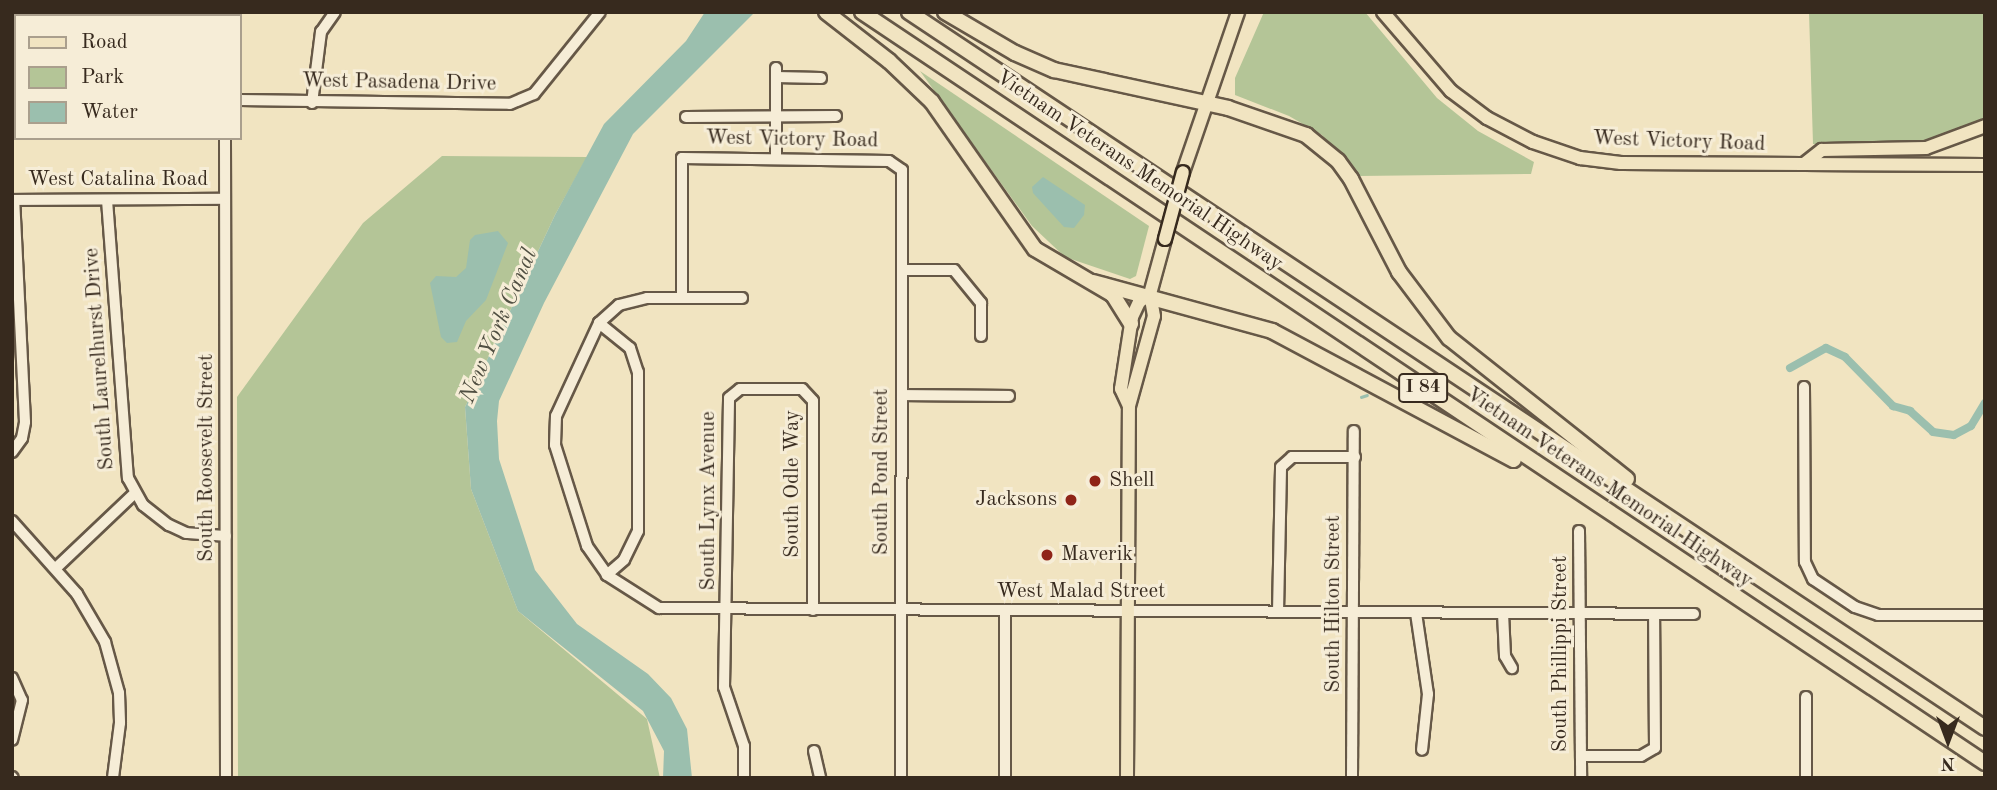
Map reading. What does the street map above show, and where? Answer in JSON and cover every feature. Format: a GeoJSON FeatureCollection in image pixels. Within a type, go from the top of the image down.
{"type":"FeatureCollection","features":[{"type":"Feature","properties":{"kind":"highway"},"geometry":{"type":"LineString","coordinates":[[826,12],[889,61],[932,102],[1035,249],[1093,282],[1122,305],[1131,324]]}},
{"type":"Feature","properties":{"kind":"highway","name":"Vietnam Veterans Memorial Highway"},"geometry":{"type":"LineString","coordinates":[[862,12],[1985,763]]}},
{"type":"Feature","properties":{"kind":"highway","name":"Vietnam Veterans Memorial Highway"},"geometry":{"type":"LineString","coordinates":[[909,12],[1985,728]]}},
{"type":"Feature","properties":{"kind":"highway"},"geometry":{"type":"LineString","coordinates":[[945,12],[1014,53],[1054,70],[1205,103],[1289,126],[1320,145],[1351,180],[1399,272],[1449,338],[1708,543]]}},
{"type":"Feature","properties":{"kind":"highway"},"geometry":{"type":"LineString","coordinates":[[1093,282],[1150,294],[1272,331],[1592,502]]}},
{"type":"Feature","properties":{"kind":"main road"},"geometry":{"type":"LineString","coordinates":[[1127,778],[1129,406],[1154,316],[1150,294],[1165,239],[1205,103],[1238,12]]}},
{"type":"Feature","properties":{"kind":"main road","name":"West Victory Road"},"geometry":{"type":"LineString","coordinates":[[1383,12],[1451,91],[1508,131],[1555,151],[1620,163],[1985,165]]}},
{"type":"Feature","properties":{"kind":"main road"},"geometry":{"type":"LineString","coordinates":[[1804,164],[1822,150],[1926,148],[1985,126]]}},
{"type":"Feature","properties":{"kind":"main road"},"geometry":{"type":"LineString","coordinates":[[1129,406],[1121,389],[1131,324],[1139,302],[1150,294]]}},
{"type":"Feature","properties":{"kind":"street"},"geometry":{"type":"LineString","coordinates":[[312,103],[321,32],[335,12]]}},
{"type":"Feature","properties":{"kind":"street","name":"West Pasadena Drive"},"geometry":{"type":"LineString","coordinates":[[242,100],[312,103],[524,100],[541,86],[600,12]]}},
{"type":"Feature","properties":{"kind":"street"},"geometry":{"type":"LineString","coordinates":[[776,159],[776,73],[821,78]]}},
{"type":"Feature","properties":{"kind":"street"},"geometry":{"type":"LineString","coordinates":[[686,117],[836,116]]}},
{"type":"Feature","properties":{"kind":"street","name":"South Roosevelt Street"},"geometry":{"type":"LineString","coordinates":[[225,140],[226,778]]}},
{"type":"Feature","properties":{"kind":"street","name":"West Victory Road"},"geometry":{"type":"LineString","coordinates":[[682,298],[681,158],[890,161],[900,167]]}},
{"type":"Feature","properties":{"kind":"street","name":"South Pond Street"},"geometry":{"type":"LineString","coordinates":[[900,167],[903,270],[901,778]]}},
{"type":"Feature","properties":{"kind":"street","name":"West Catalina Road"},"geometry":{"type":"LineString","coordinates":[[13,200],[225,199]]}},
{"type":"Feature","properties":{"kind":"street"},"geometry":{"type":"LineString","coordinates":[[12,452],[25,422],[13,200]]}},
{"type":"Feature","properties":{"kind":"street","name":"South Laurelhurst Drive"},"geometry":{"type":"LineString","coordinates":[[107,200],[128,478],[135,493],[169,525],[186,533],[226,536]]}},
{"type":"Feature","properties":{"kind":"street"},"geometry":{"type":"LineString","coordinates":[[903,270],[954,271],[981,303],[981,336]]}},
{"type":"Feature","properties":{"kind":"street"},"geometry":{"type":"LineString","coordinates":[[599,323],[626,343],[638,372],[638,531],[624,560],[607,575],[582,535],[554,435],[559,406],[599,323],[632,300],[742,298]]}},
{"type":"Feature","properties":{"kind":"street"},"geometry":{"type":"LineString","coordinates":[[1804,387],[1805,562],[1813,579],[1866,612],[1985,615]]}},
{"type":"Feature","properties":{"kind":"street","name":"South Odle Way"},"geometry":{"type":"LineString","coordinates":[[733,392],[802,389],[813,401],[813,610]]}},
{"type":"Feature","properties":{"kind":"street","name":"South Lynx Avenue"},"geometry":{"type":"LineString","coordinates":[[733,392],[729,398],[728,602],[724,610],[724,687],[744,746],[744,778]]}},
{"type":"Feature","properties":{"kind":"street"},"geometry":{"type":"LineString","coordinates":[[902,395],[1009,396]]}},
{"type":"Feature","properties":{"kind":"street","name":"South Hilton Street"},"geometry":{"type":"LineString","coordinates":[[1352,778],[1354,431]]}},
{"type":"Feature","properties":{"kind":"street"},"geometry":{"type":"LineString","coordinates":[[1278,612],[1281,467],[1292,457],[1355,457]]}},
{"type":"Feature","properties":{"kind":"street"},"geometry":{"type":"LineString","coordinates":[[55,568],[135,493]]}},
{"type":"Feature","properties":{"kind":"street"},"geometry":{"type":"LineString","coordinates":[[12,521],[55,568],[93,618],[114,670],[120,723],[113,778]]}},
{"type":"Feature","properties":{"kind":"street","name":"South Phillippi Street"},"geometry":{"type":"LineString","coordinates":[[1579,531],[1581,778]]}},
{"type":"Feature","properties":{"kind":"street","name":"West Malad Street"},"geometry":{"type":"LineString","coordinates":[[607,575],[644,602],[659,608],[1694,614]]}},
{"type":"Feature","properties":{"kind":"street"},"geometry":{"type":"LineString","coordinates":[[1005,611],[1005,778]]}},
{"type":"Feature","properties":{"kind":"street"},"geometry":{"type":"LineString","coordinates":[[1416,613],[1428,694],[1422,750]]}},
{"type":"Feature","properties":{"kind":"street"},"geometry":{"type":"LineString","coordinates":[[1503,613],[1505,656],[1512,668]]}},
{"type":"Feature","properties":{"kind":"street"},"geometry":{"type":"LineString","coordinates":[[1581,756],[1641,756],[1656,748],[1654,614]]}},
{"type":"Feature","properties":{"kind":"street"},"geometry":{"type":"LineString","coordinates":[[12,678],[22,712],[12,740]]}},
{"type":"Feature","properties":{"kind":"street"},"geometry":{"type":"LineString","coordinates":[[1806,697],[1806,778]]}},
{"type":"Feature","properties":{"kind":"street"},"geometry":{"type":"LineString","coordinates":[[814,751],[820,778]]}},
{"type":"Feature","properties":{"kind":"green space"},"geometry":{"type":"Polygon","coordinates":[[[1264,12],[1365,12],[1437,98],[1478,131],[1534,162],[1531,174],[1359,176],[1322,135],[1289,116],[1235,95],[1235,78],[1264,12]]]}},
{"type":"Feature","properties":{"kind":"green space"},"geometry":{"type":"Polygon","coordinates":[[[1809,12],[1985,12],[1985,121],[1944,139],[1903,144],[1813,144],[1809,12]]]}},
{"type":"Feature","properties":{"kind":"green space"},"geometry":{"type":"Polygon","coordinates":[[[920,71],[1149,226],[1136,276],[1130,279],[1065,257],[1032,226],[920,71]]]}},
{"type":"Feature","properties":{"kind":"green space"},"geometry":{"type":"Polygon","coordinates":[[[442,156],[587,157],[555,215],[465,407],[471,489],[518,611],[647,719],[660,778],[238,778],[237,397],[363,223],[442,156]]]}},
{"type":"Feature","properties":{"kind":"water"},"geometry":{"type":"Polygon","coordinates":[[[705,12],[755,12],[633,134],[544,303],[499,401],[497,421],[499,459],[535,570],[577,624],[648,674],[671,698],[687,729],[692,778],[663,778],[664,751],[643,711],[518,611],[471,489],[465,407],[555,215],[604,124],[686,41],[705,12]]]}},
{"type":"Feature","properties":{"kind":"water"},"geometry":{"type":"Polygon","coordinates":[[[1043,177],[1085,205],[1084,215],[1074,228],[1064,227],[1033,193],[1032,187],[1043,177]]]}},
{"type":"Feature","properties":{"kind":"water"},"geometry":{"type":"Polygon","coordinates":[[[498,231],[508,243],[486,300],[466,321],[457,342],[447,343],[441,337],[430,283],[436,276],[456,277],[466,268],[470,240],[475,235],[498,231]]]}},
{"type":"Feature","properties":{"kind":"waterway"},"geometry":{"type":"LineString","coordinates":[[1790,368],[1826,348],[1845,357],[1893,406],[1910,411],[1933,432],[1954,435],[1971,426],[1985,403]]}},
{"type":"Feature","properties":{"kind":"waterway"},"geometry":{"type":"LineString","coordinates":[[1361,397],[1367,395]]}},
{"type":"Feature","properties":{"kind":"place","name":"Shell"},"geometry":{"type":"Point","coordinates":[1095,481]}},
{"type":"Feature","properties":{"kind":"place","name":"Jacksons"},"geometry":{"type":"Point","coordinates":[1071,500]}},
{"type":"Feature","properties":{"kind":"place","name":"Maverik"},"geometry":{"type":"Point","coordinates":[1047,555]}},
{"type":"Feature","properties":{"kind":"water label","name":"New York Canal"},"geometry":{"type":"Point","coordinates":[499,326]}}]}
